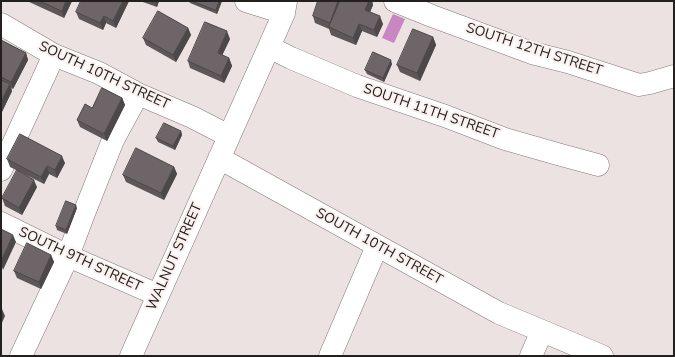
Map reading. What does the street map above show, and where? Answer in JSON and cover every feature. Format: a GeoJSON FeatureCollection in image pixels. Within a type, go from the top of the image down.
{"type":"FeatureCollection","features":[{"type":"Feature","properties":{"kind":"street"},"geometry":{"type":"LineString","coordinates":[[229,136],[269,47],[285,7],[246,1]]}},
{"type":"Feature","properties":{"kind":"street","name":"SOUTH 12TH STREET"},"geometry":{"type":"LineString","coordinates":[[395,1],[532,53],[568,62],[639,84],[650,83],[674,76]]}},
{"type":"Feature","properties":{"kind":"street","name":"SOUTH 10TH STREET"},"geometry":{"type":"LineString","coordinates":[[1,24],[54,55],[99,73],[138,94],[192,117],[229,136]]}},
{"type":"Feature","properties":{"kind":"street","name":"SOUTH 11TH STREET"},"geometry":{"type":"LineString","coordinates":[[269,47],[357,86],[505,138],[598,165]]}},
{"type":"Feature","properties":{"kind":"street"},"geometry":{"type":"LineString","coordinates":[[1,170],[54,55]]}},
{"type":"Feature","properties":{"kind":"street"},"geometry":{"type":"LineString","coordinates":[[21,356],[68,256],[114,140],[138,94]]}},
{"type":"Feature","properties":{"kind":"street","name":"WALNUT STREET"},"geometry":{"type":"LineString","coordinates":[[131,356],[229,136]]}},
{"type":"Feature","properties":{"kind":"street","name":"SOUTH 10TH STREET"},"geometry":{"type":"LineString","coordinates":[[219,158],[499,313],[602,356]]}},
{"type":"Feature","properties":{"kind":"street","name":"SOUTH 9TH STREET"},"geometry":{"type":"LineString","coordinates":[[1,223],[68,256],[158,295]]}},
{"type":"Feature","properties":{"kind":"street"},"geometry":{"type":"LineString","coordinates":[[330,356],[377,246]]}},
{"type":"Feature","properties":{"kind":"street"},"geometry":{"type":"LineString","coordinates":[[531,356],[542,331]]}},
{"type":"Feature","properties":{"kind":"shaded area"},"geometry":{"type":"Polygon","coordinates":[[[393,14],[405,19],[394,43],[382,38],[393,14]]]}},
{"type":"Feature","properties":{"kind":"building"},"geometry":{"type":"Polygon","coordinates":[[[40,1],[66,1],[62,11],[40,1]]]}},
{"type":"Feature","properties":{"kind":"building"},"geometry":{"type":"Polygon","coordinates":[[[81,1],[123,1],[113,21],[104,16],[100,23],[76,12],[81,1]]]}},
{"type":"Feature","properties":{"kind":"building"},"geometry":{"type":"Polygon","coordinates":[[[192,1],[219,1],[216,10],[192,1]]]}},
{"type":"Feature","properties":{"kind":"building"},"geometry":{"type":"Polygon","coordinates":[[[318,1],[338,1],[330,23],[313,16],[318,1]]]}},
{"type":"Feature","properties":{"kind":"building"},"geometry":{"type":"Polygon","coordinates":[[[340,1],[369,1],[365,10],[380,16],[374,30],[359,24],[353,38],[329,27],[340,1]]]}},
{"type":"Feature","properties":{"kind":"building"},"geometry":{"type":"Polygon","coordinates":[[[158,11],[188,28],[173,55],[143,38],[158,11]]]}},
{"type":"Feature","properties":{"kind":"building"},"geometry":{"type":"Polygon","coordinates":[[[205,22],[227,31],[218,53],[229,58],[221,76],[188,61],[205,22]]]}},
{"type":"Feature","properties":{"kind":"building"},"geometry":{"type":"Polygon","coordinates":[[[413,29],[433,37],[417,73],[397,65],[413,29]]]}},
{"type":"Feature","properties":{"kind":"building"},"geometry":{"type":"Polygon","coordinates":[[[1,40],[26,53],[11,82],[1,77],[1,40]]]}},
{"type":"Feature","properties":{"kind":"building"},"geometry":{"type":"Polygon","coordinates":[[[373,52],[391,60],[383,78],[365,70],[373,52]]]}},
{"type":"Feature","properties":{"kind":"building"},"geometry":{"type":"Polygon","coordinates":[[[1,80],[10,84],[1,102],[1,80]]]}},
{"type":"Feature","properties":{"kind":"building"},"geometry":{"type":"Polygon","coordinates":[[[102,88],[122,98],[104,134],[77,120],[85,104],[92,108],[102,88]]]}},
{"type":"Feature","properties":{"kind":"building"},"geometry":{"type":"Polygon","coordinates":[[[164,123],[181,131],[173,146],[156,138],[164,123]]]}},
{"type":"Feature","properties":{"kind":"building"},"geometry":{"type":"Polygon","coordinates":[[[20,134],[62,156],[55,170],[47,166],[41,177],[7,159],[20,134]]]}},
{"type":"Feature","properties":{"kind":"building"},"geometry":{"type":"Polygon","coordinates":[[[136,148],[174,167],[161,193],[123,175],[136,148]]]}},
{"type":"Feature","properties":{"kind":"building"},"geometry":{"type":"Polygon","coordinates":[[[17,170],[34,180],[19,208],[2,198],[17,170]]]}},
{"type":"Feature","properties":{"kind":"building"},"geometry":{"type":"Polygon","coordinates":[[[66,201],[76,205],[66,230],[56,226],[66,201]]]}},
{"type":"Feature","properties":{"kind":"building"},"geometry":{"type":"Polygon","coordinates":[[[1,229],[13,235],[1,261],[1,229]]]}},
{"type":"Feature","properties":{"kind":"building"},"geometry":{"type":"Polygon","coordinates":[[[27,243],[51,255],[39,282],[14,271],[27,243]]]}}]}
